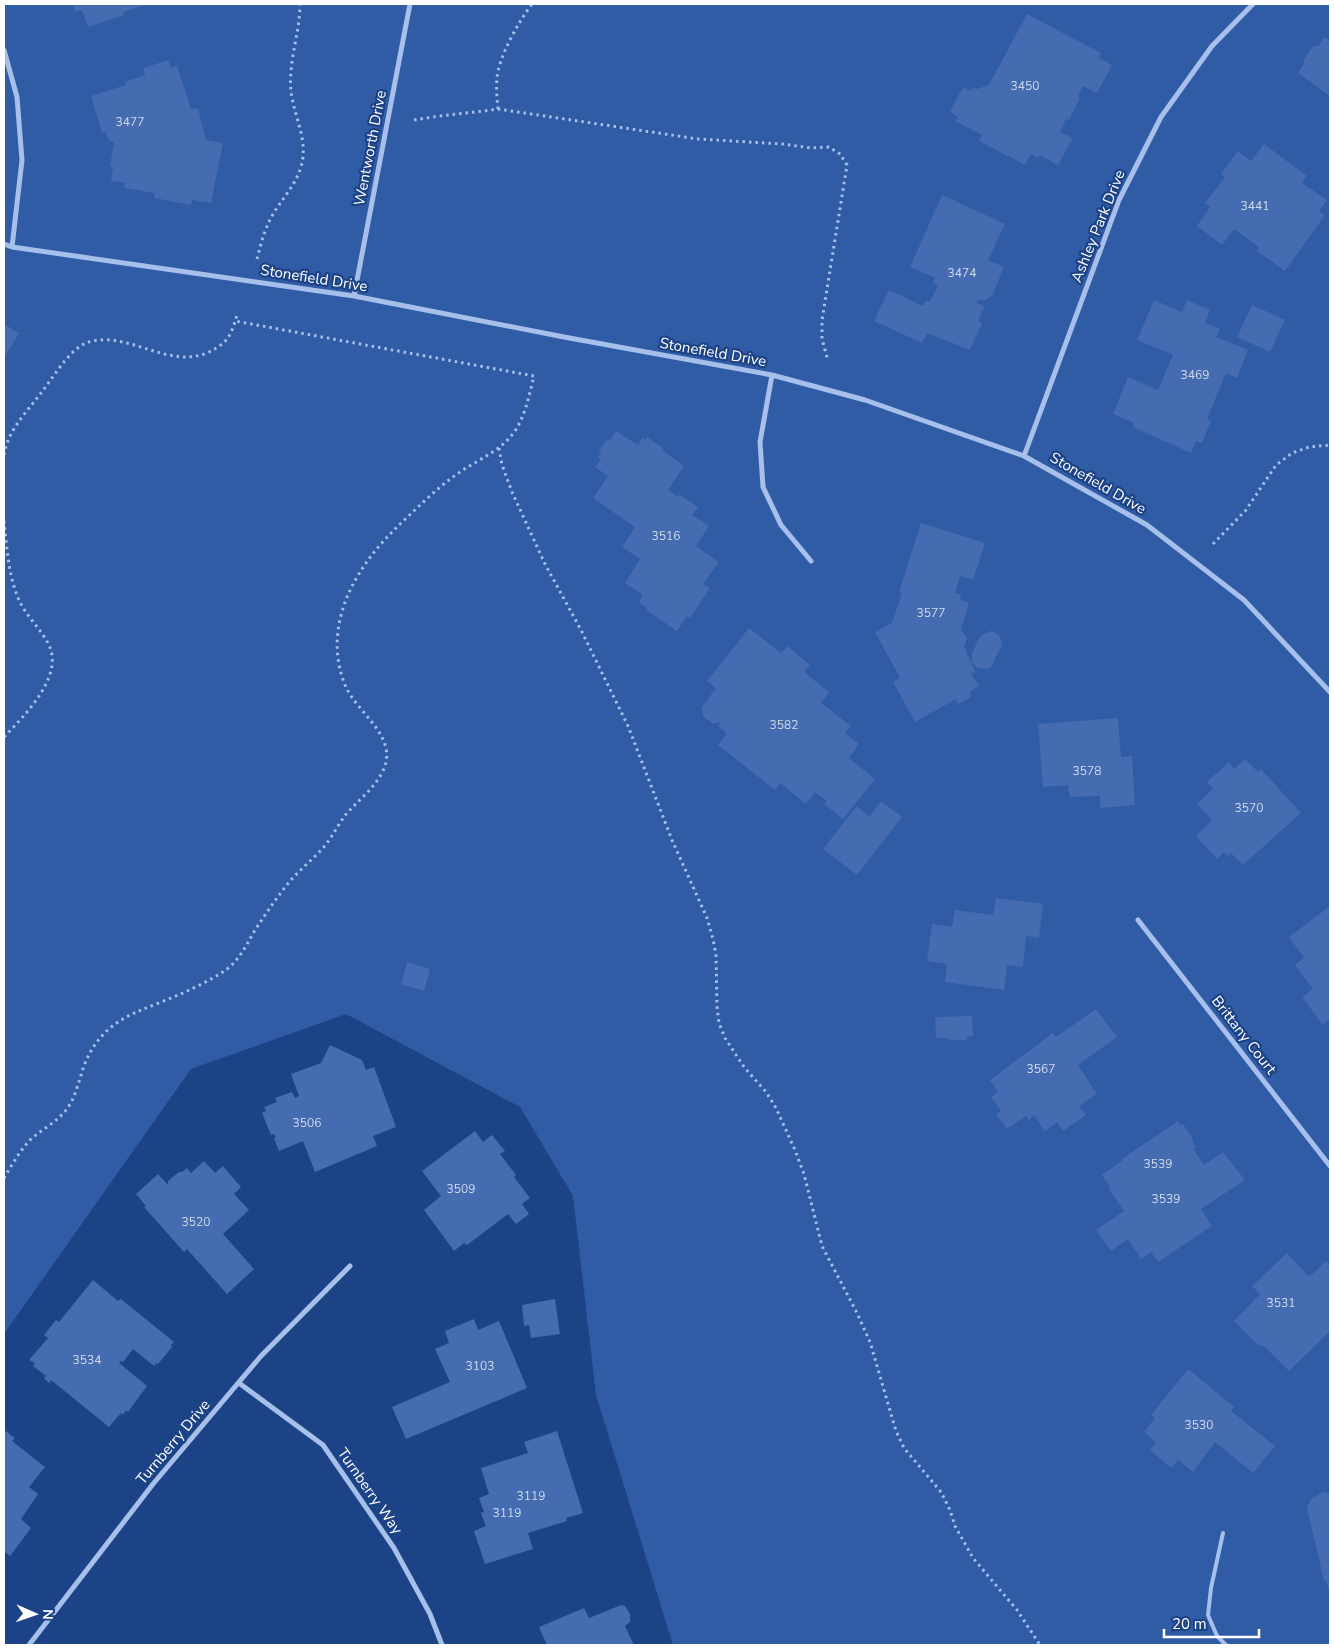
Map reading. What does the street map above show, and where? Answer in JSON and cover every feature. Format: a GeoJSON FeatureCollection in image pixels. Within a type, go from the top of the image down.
{"type":"FeatureCollection","features":[{"type":"Feature","properties":{"kind":"street","name":"Wentworth Drive"},"geometry":{"type":"LineString","coordinates":[[354,296],[410,4]]}},
{"type":"Feature","properties":{"kind":"street","name":"Ashley Park Drive"},"geometry":{"type":"LineString","coordinates":[[1024,456],[1119,200],[1161,117],[1212,46],[1253,4]]}},
{"type":"Feature","properties":{"kind":"street"},"geometry":{"type":"LineString","coordinates":[[4,50],[17,97],[22,160],[12,247]]}},
{"type":"Feature","properties":{"kind":"street","name":"Stonefield Drive"},"geometry":{"type":"LineString","coordinates":[[4,244],[12,247],[354,296],[772,375],[865,400],[1024,456],[1146,525],[1244,600],[1330,692]]}},
{"type":"Feature","properties":{"kind":"street"},"geometry":{"type":"LineString","coordinates":[[772,375],[760,442],[763,487],[781,525],[811,561]]}},
{"type":"Feature","properties":{"kind":"street","name":"Brittany Court"},"geometry":{"type":"LineString","coordinates":[[1138,920],[1330,1166]]}},
{"type":"Feature","properties":{"kind":"street","name":"Turnberry Drive"},"geometry":{"type":"LineString","coordinates":[[29,1645],[153,1484],[261,1356],[350,1266]]}},
{"type":"Feature","properties":{"kind":"street","name":"Turnberry Way"},"geometry":{"type":"LineString","coordinates":[[239,1383],[323,1445],[394,1548],[430,1614],[442,1645]]}},
{"type":"Feature","properties":{"kind":"lane"},"geometry":{"type":"LineString","coordinates":[[1223,1533],[1211,1588],[1208,1615],[1217,1636],[1226,1645]]}},
{"type":"Feature","properties":{"kind":"path"},"geometry":{"type":"LineString","coordinates":[[257,259],[263,235],[272,216],[290,190],[302,162],[303,136],[291,89],[300,4]]}},
{"type":"Feature","properties":{"kind":"path"},"geometry":{"type":"LineString","coordinates":[[498,109],[497,76],[515,30],[532,4]]}},
{"type":"Feature","properties":{"kind":"path"},"geometry":{"type":"LineString","coordinates":[[414,120],[498,109],[698,139],[783,144],[811,148],[829,147],[840,154],[847,165],[822,320],[822,339],[828,361]]}},
{"type":"Feature","properties":{"kind":"path"},"geometry":{"type":"LineString","coordinates":[[4,455],[11,434],[22,416],[73,352],[85,343],[101,340],[120,342],[157,353],[178,357],[192,357],[205,354],[227,341],[234,329],[237,315]]}},
{"type":"Feature","properties":{"kind":"path"},"geometry":{"type":"LineString","coordinates":[[4,1178],[22,1150],[32,1139],[55,1122],[71,1103],[84,1065],[98,1039],[125,1017],[166,1000],[228,968],[244,949],[295,875],[325,846],[336,828],[381,775],[387,755],[385,743],[380,733],[353,700],[345,686],[340,668],[337,630],[350,589],[362,569],[391,531],[459,472],[498,448],[513,433],[527,404],[534,376],[235,321]]}},
{"type":"Feature","properties":{"kind":"path"},"geometry":{"type":"LineString","coordinates":[[1213,544],[1246,510],[1276,465],[1292,453],[1309,447],[1330,445]]}},
{"type":"Feature","properties":{"kind":"path"},"geometry":{"type":"LineString","coordinates":[[498,448],[512,492],[544,564],[581,630],[622,712],[672,840],[707,918],[716,955],[717,1007],[719,1023],[724,1038],[744,1068],[766,1092],[776,1108],[795,1150],[804,1174],[822,1246],[870,1342],[900,1440],[914,1462],[940,1492],[950,1510],[955,1526],[973,1558],[1017,1610],[1040,1645]]}},
{"type":"Feature","properties":{"kind":"path"},"geometry":{"type":"LineString","coordinates":[[4,520],[13,585],[20,602],[50,646],[51,660],[51,672],[45,686],[4,737]]}},
{"type":"Feature","properties":{"kind":"shaded area"},"geometry":{"type":"Polygon","coordinates":[[[4,4],[1330,4],[1330,1645],[673,1645],[596,1395],[573,1196],[520,1107],[346,1014],[191,1069],[4,1334],[4,4]]]}},
{"type":"Feature","properties":{"kind":"building"},"geometry":{"type":"Polygon","coordinates":[[[73,4],[147,4],[123,12],[124,15],[88,27],[82,10],[75,12],[73,4]]]}},
{"type":"Feature","properties":{"kind":"building"},"geometry":{"type":"Polygon","coordinates":[[[1027,14],[1101,53],[1099,58],[1112,65],[1097,93],[1083,86],[1078,96],[1080,98],[1069,120],[1066,119],[1060,132],[1073,138],[1058,165],[1039,155],[1038,158],[1031,154],[1025,165],[979,141],[982,135],[955,121],[958,117],[950,112],[963,87],[971,91],[973,87],[977,89],[989,85],[1027,14]]]}},
{"type":"Feature","properties":{"kind":"building"},"geometry":{"type":"Polygon","coordinates":[[[1324,37],[1330,41],[1330,96],[1298,73],[1304,64],[1304,59],[1313,46],[1318,46],[1324,37]]]}},
{"type":"Feature","properties":{"kind":"building"},"geometry":{"type":"Polygon","coordinates":[[[169,60],[171,68],[177,66],[191,109],[198,108],[206,140],[223,143],[211,203],[192,200],[191,205],[154,198],[155,193],[124,188],[125,183],[111,181],[113,167],[110,166],[114,143],[109,140],[105,132],[102,133],[91,96],[126,85],[125,82],[145,75],[143,68],[169,60]]]}},
{"type":"Feature","properties":{"kind":"building"},"geometry":{"type":"Polygon","coordinates":[[[1264,144],[1307,176],[1302,183],[1327,200],[1319,211],[1325,215],[1285,271],[1257,251],[1259,247],[1234,229],[1222,245],[1197,226],[1210,207],[1205,203],[1225,177],[1221,174],[1238,151],[1251,161],[1264,144]]]}},
{"type":"Feature","properties":{"kind":"building"},"geometry":{"type":"Polygon","coordinates":[[[942,195],[1005,224],[988,260],[1004,267],[993,294],[986,300],[978,300],[977,303],[985,306],[978,321],[982,323],[970,350],[927,333],[922,343],[874,321],[889,290],[923,306],[926,301],[930,302],[938,285],[933,283],[935,278],[910,267],[942,195]]]}},
{"type":"Feature","properties":{"kind":"building"},"geometry":{"type":"Polygon","coordinates":[[[1154,300],[1182,312],[1187,300],[1210,310],[1205,323],[1220,329],[1216,337],[1248,350],[1237,378],[1226,373],[1207,419],[1211,421],[1202,443],[1196,441],[1191,453],[1133,427],[1134,423],[1113,414],[1128,377],[1158,390],[1173,355],[1137,340],[1154,300]]]}},
{"type":"Feature","properties":{"kind":"building"},"geometry":{"type":"Polygon","coordinates":[[[1252,305],[1285,320],[1270,352],[1237,337],[1252,305]]]}},
{"type":"Feature","properties":{"kind":"building"},"geometry":{"type":"Polygon","coordinates":[[[4,324],[19,333],[4,358],[4,324]]]}},
{"type":"Feature","properties":{"kind":"building"},"geometry":{"type":"Polygon","coordinates":[[[616,431],[638,445],[642,438],[645,440],[647,437],[684,466],[668,490],[678,497],[680,495],[698,507],[692,515],[709,526],[696,546],[719,562],[703,584],[710,588],[690,618],[687,616],[677,631],[646,610],[647,608],[639,602],[643,595],[625,583],[640,559],[622,547],[635,527],[593,498],[608,476],[595,467],[601,459],[598,457],[601,453],[599,451],[607,439],[610,440],[616,431]]]}},
{"type":"Feature","properties":{"kind":"building"},"geometry":{"type":"Polygon","coordinates":[[[921,523],[985,543],[973,580],[960,576],[955,593],[961,595],[960,600],[969,603],[961,630],[967,638],[964,646],[975,672],[971,674],[979,686],[970,692],[971,697],[958,704],[956,699],[915,722],[893,682],[900,678],[875,632],[892,623],[902,593],[899,592],[921,523]]]}},
{"type":"Feature","properties":{"kind":"building"},"geometry":{"type":"Polygon","coordinates":[[[749,628],[781,653],[787,646],[810,665],[804,672],[829,692],[821,703],[851,726],[845,733],[859,744],[849,758],[875,779],[843,819],[824,804],[827,801],[815,792],[806,804],[780,783],[775,790],[718,745],[727,734],[718,726],[721,722],[713,724],[703,716],[702,707],[716,688],[707,681],[749,628]]]}},
{"type":"Feature","properties":{"kind":"building"},"geometry":{"type":"Polygon","coordinates":[[[991,631],[999,635],[1002,642],[1001,647],[991,667],[987,669],[977,668],[972,662],[972,653],[981,635],[991,631]]]}},
{"type":"Feature","properties":{"kind":"building"},"geometry":{"type":"Polygon","coordinates":[[[1118,718],[1121,757],[1132,756],[1135,805],[1100,808],[1100,796],[1070,797],[1068,785],[1043,787],[1038,724],[1118,718]]]}},
{"type":"Feature","properties":{"kind":"building"},"geometry":{"type":"Polygon","coordinates":[[[1245,759],[1258,772],[1261,769],[1301,813],[1243,865],[1231,853],[1228,856],[1224,852],[1217,859],[1196,836],[1212,820],[1197,804],[1213,789],[1207,782],[1229,762],[1234,769],[1245,759]]]}},
{"type":"Feature","properties":{"kind":"building"},"geometry":{"type":"Polygon","coordinates":[[[881,801],[902,817],[857,875],[823,849],[857,806],[869,817],[881,801]]]}},
{"type":"Feature","properties":{"kind":"building"},"geometry":{"type":"Polygon","coordinates":[[[996,898],[1043,904],[1039,938],[1026,936],[1023,967],[1007,965],[1004,990],[945,982],[947,964],[927,961],[932,924],[952,927],[955,910],[993,915],[996,898]]]}},
{"type":"Feature","properties":{"kind":"building"},"geometry":{"type":"Polygon","coordinates":[[[1330,906],[1330,1019],[1323,1025],[1302,997],[1313,989],[1295,965],[1304,958],[1289,937],[1330,906]]]}},
{"type":"Feature","properties":{"kind":"building"},"geometry":{"type":"Polygon","coordinates":[[[407,962],[430,969],[424,991],[401,984],[407,962]]]}},
{"type":"Feature","properties":{"kind":"building"},"geometry":{"type":"Polygon","coordinates":[[[1096,1009],[1117,1037],[1078,1065],[1097,1094],[1079,1106],[1086,1115],[1063,1131],[1057,1122],[1045,1131],[1034,1115],[1029,1120],[1026,1116],[1007,1129],[996,1114],[1001,1111],[991,1097],[998,1092],[990,1080],[1053,1033],[1056,1037],[1096,1009]]]}},
{"type":"Feature","properties":{"kind":"building"},"geometry":{"type":"Polygon","coordinates":[[[972,1016],[973,1036],[966,1037],[966,1040],[936,1038],[935,1017],[972,1016]]]}},
{"type":"Feature","properties":{"kind":"building"},"geometry":{"type":"Polygon","coordinates":[[[330,1045],[362,1060],[366,1070],[374,1067],[396,1127],[373,1136],[377,1146],[315,1172],[303,1141],[279,1151],[274,1138],[276,1137],[274,1134],[271,1135],[262,1113],[266,1111],[264,1107],[277,1102],[275,1098],[292,1092],[295,1098],[299,1096],[291,1074],[321,1063],[330,1045]]]}},
{"type":"Feature","properties":{"kind":"building"},"geometry":{"type":"Polygon","coordinates":[[[1178,1121],[1180,1125],[1183,1124],[1194,1141],[1192,1141],[1196,1147],[1193,1149],[1204,1165],[1223,1152],[1245,1180],[1201,1209],[1212,1226],[1158,1262],[1151,1252],[1141,1259],[1128,1239],[1111,1251],[1096,1230],[1124,1211],[1108,1188],[1110,1187],[1102,1175],[1178,1121]]]}},
{"type":"Feature","properties":{"kind":"building"},"geometry":{"type":"Polygon","coordinates":[[[475,1131],[483,1142],[492,1135],[505,1151],[500,1154],[530,1198],[522,1204],[529,1214],[516,1224],[508,1214],[467,1245],[464,1243],[454,1251],[424,1210],[441,1196],[422,1171],[475,1131]]]}},
{"type":"Feature","properties":{"kind":"building"},"geometry":{"type":"Polygon","coordinates":[[[204,1161],[215,1173],[223,1166],[241,1187],[234,1194],[249,1210],[223,1234],[254,1269],[227,1294],[187,1249],[184,1252],[144,1207],[146,1206],[136,1194],[158,1174],[168,1185],[168,1181],[179,1172],[187,1168],[191,1173],[204,1161]]]}},
{"type":"Feature","properties":{"kind":"building"},"geometry":{"type":"Polygon","coordinates":[[[1287,1253],[1309,1277],[1326,1261],[1330,1265],[1330,1331],[1289,1371],[1265,1347],[1258,1345],[1234,1321],[1260,1294],[1252,1286],[1287,1253]]]}},
{"type":"Feature","properties":{"kind":"building"},"geometry":{"type":"Polygon","coordinates":[[[93,1280],[118,1301],[121,1299],[174,1342],[158,1364],[154,1366],[133,1349],[123,1362],[119,1363],[147,1386],[128,1412],[126,1410],[123,1415],[121,1413],[109,1427],[51,1380],[49,1383],[44,1378],[46,1376],[33,1366],[35,1363],[29,1360],[48,1338],[44,1335],[56,1320],[59,1322],[93,1280]]]}},
{"type":"Feature","properties":{"kind":"building"},"geometry":{"type":"Polygon","coordinates":[[[555,1299],[560,1334],[531,1338],[529,1325],[524,1326],[522,1305],[555,1299]]]}},
{"type":"Feature","properties":{"kind":"building"},"geometry":{"type":"Polygon","coordinates":[[[474,1319],[478,1330],[499,1321],[527,1388],[406,1439],[392,1407],[450,1382],[435,1349],[449,1343],[445,1331],[474,1319]]]}},
{"type":"Feature","properties":{"kind":"building"},"geometry":{"type":"Polygon","coordinates":[[[1188,1369],[1234,1407],[1231,1411],[1275,1446],[1253,1473],[1215,1442],[1193,1472],[1178,1460],[1171,1468],[1150,1450],[1156,1442],[1144,1432],[1155,1418],[1151,1415],[1188,1369]]]}},
{"type":"Feature","properties":{"kind":"building"},"geometry":{"type":"Polygon","coordinates":[[[4,1430],[15,1438],[12,1441],[45,1467],[29,1487],[38,1494],[21,1519],[31,1528],[10,1556],[4,1551],[4,1430]]]}},
{"type":"Feature","properties":{"kind":"building"},"geometry":{"type":"Polygon","coordinates":[[[557,1431],[583,1513],[566,1518],[567,1521],[528,1533],[533,1549],[485,1564],[474,1531],[486,1526],[481,1513],[484,1512],[479,1498],[489,1494],[481,1468],[528,1453],[524,1442],[557,1431]]]}},
{"type":"Feature","properties":{"kind":"building"},"geometry":{"type":"Polygon","coordinates":[[[1323,1492],[1330,1493],[1330,1594],[1326,1581],[1324,1581],[1307,1508],[1311,1499],[1323,1492]]]}},
{"type":"Feature","properties":{"kind":"building"},"geometry":{"type":"Polygon","coordinates":[[[621,1605],[625,1606],[630,1614],[630,1622],[625,1626],[634,1645],[547,1645],[539,1627],[584,1608],[589,1618],[621,1605]]]}}]}
